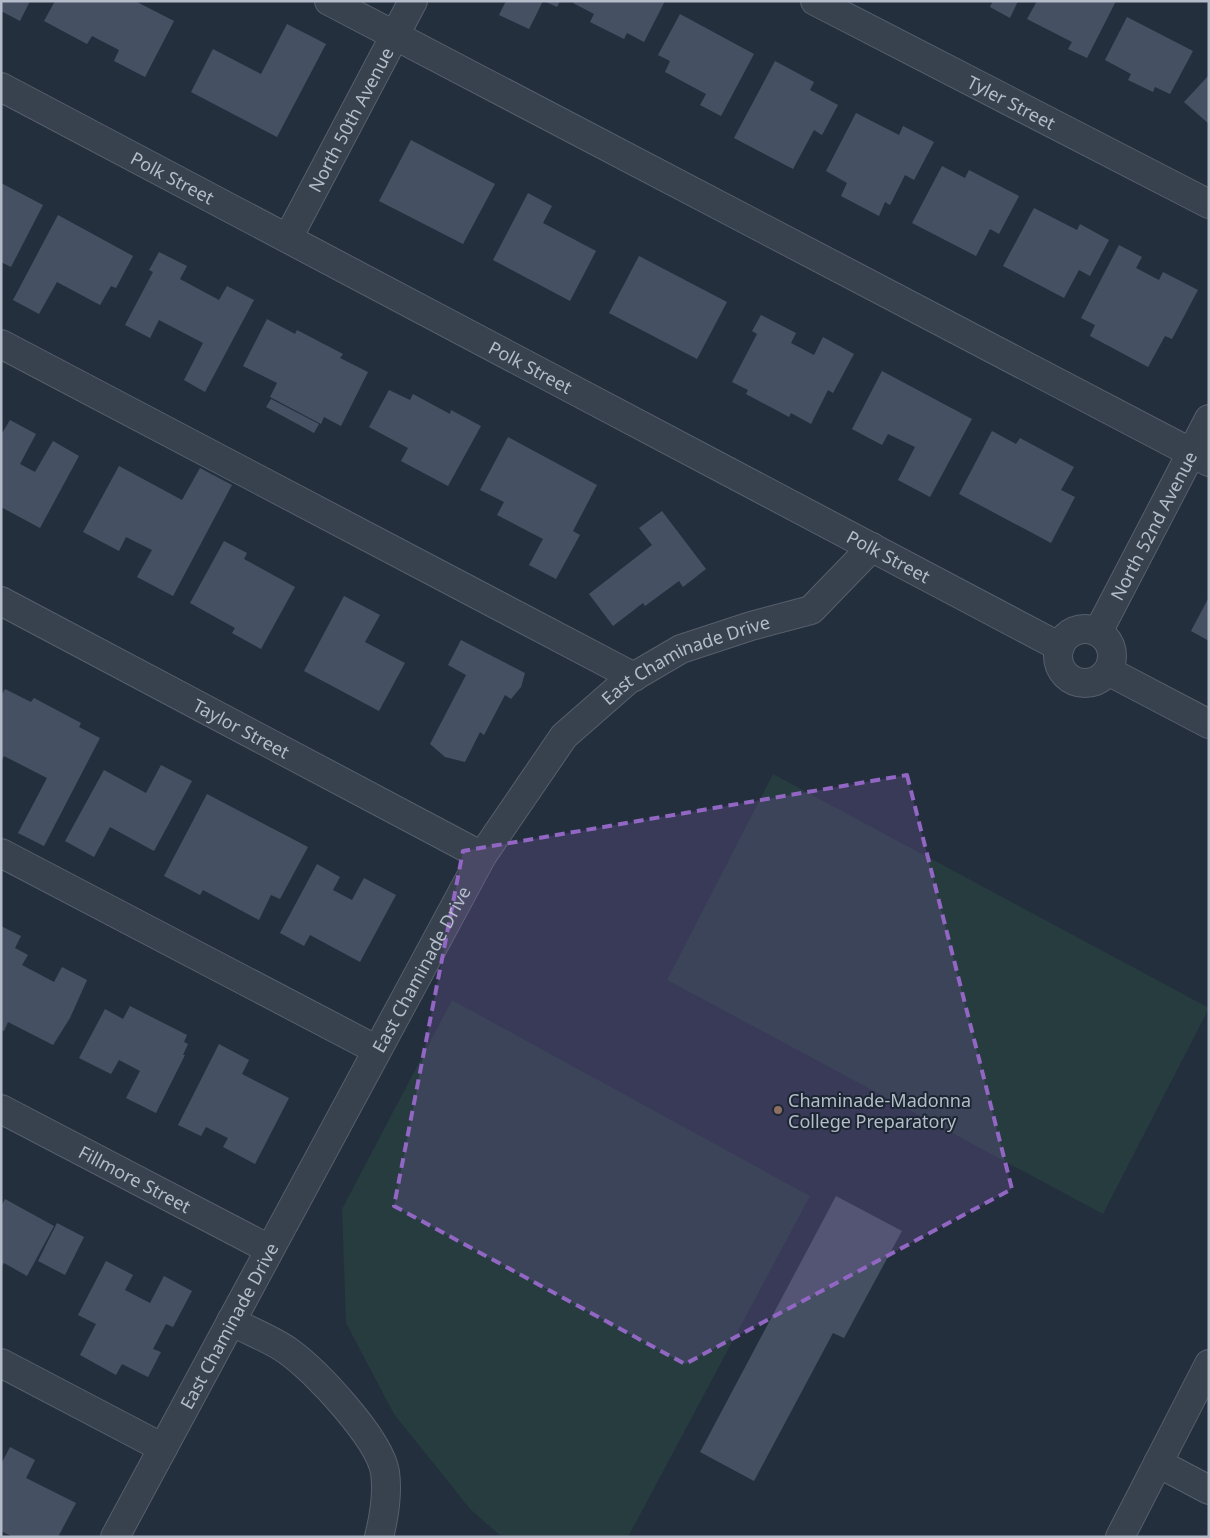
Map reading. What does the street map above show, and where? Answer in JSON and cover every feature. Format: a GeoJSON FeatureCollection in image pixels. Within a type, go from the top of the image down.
{"type":"FeatureCollection","features":[{"type":"Feature","properties":{"kind":"street"},"geometry":{"type":"LineString","coordinates":[[329,1],[1200,457]]}},
{"type":"Feature","properties":{"kind":"street","name":"North 50th Avenue"},"geometry":{"type":"LineString","coordinates":[[288,238],[413,1]]}},
{"type":"Feature","properties":{"kind":"street","name":"Tyler Street"},"geometry":{"type":"LineString","coordinates":[[815,1],[1209,204]]}},
{"type":"Feature","properties":{"kind":"street","name":"Polk Street"},"geometry":{"type":"LineString","coordinates":[[1,87],[1060,647]]}},
{"type":"Feature","properties":{"kind":"street"},"geometry":{"type":"LineString","coordinates":[[1,344],[634,677]]}},
{"type":"Feature","properties":{"kind":"street","name":"North 52nd Avenue"},"geometry":{"type":"LineString","coordinates":[[1098,632],[1200,457],[1209,419]]}},
{"type":"Feature","properties":{"kind":"street","name":"East Chaminade Drive"},"geometry":{"type":"LineString","coordinates":[[115,1537],[482,856],[564,736],[634,677],[682,650],[752,626],[812,610],[872,547]]}},
{"type":"Feature","properties":{"kind":"street","name":"Taylor Street"},"geometry":{"type":"LineString","coordinates":[[1,601],[482,856]]}},
{"type":"Feature","properties":{"kind":"street"},"geometry":{"type":"LineString","coordinates":[[1084,629],[1098,632],[1108,640],[1112,648],[1113,656],[1108,670],[1101,678],[1093,682],[1075,681],[1062,670],[1058,661],[1060,647],[1066,636],[1074,631],[1084,629]]}},
{"type":"Feature","properties":{"kind":"street"},"geometry":{"type":"LineString","coordinates":[[1108,670],[1209,724]]}},
{"type":"Feature","properties":{"kind":"street"},"geometry":{"type":"LineString","coordinates":[[1,853],[377,1050]]}},
{"type":"Feature","properties":{"kind":"street","name":"Fillmore Street"},"geometry":{"type":"LineString","coordinates":[[1,1109],[268,1250]]}},
{"type":"Feature","properties":{"kind":"street"},"geometry":{"type":"LineString","coordinates":[[230,1321],[288,1351],[352,1413],[374,1448],[385,1471],[385,1505],[379,1537]]}},
{"type":"Feature","properties":{"kind":"street"},"geometry":{"type":"LineString","coordinates":[[1,1363],[163,1448]]}},
{"type":"Feature","properties":{"kind":"street"},"geometry":{"type":"LineString","coordinates":[[1120,1537],[1209,1364]]}},
{"type":"Feature","properties":{"kind":"street"},"geometry":{"type":"LineString","coordinates":[[1158,1463],[1209,1490]]}},
{"type":"Feature","properties":{"kind":"highlighted area"},"geometry":{"type":"Polygon","coordinates":[[[907,775],[1012,1189],[685,1364],[394,1206],[463,851],[907,775]]]}},
{"type":"Feature","properties":{"kind":"green space"},"geometry":{"type":"Polygon","coordinates":[[[773,774],[1209,1008],[1103,1214],[667,980],[773,774]]]}},
{"type":"Feature","properties":{"kind":"green space"},"geometry":{"type":"Polygon","coordinates":[[[452,1000],[810,1196],[628,1537],[502,1537],[471,1510],[394,1414],[346,1323],[342,1209],[452,1000]]]}},
{"type":"Feature","properties":{"kind":"building"},"geometry":{"type":"Polygon","coordinates":[[[1,1],[30,1],[20,21],[1,11],[1,1]]]}},
{"type":"Feature","properties":{"kind":"building"},"geometry":{"type":"Polygon","coordinates":[[[55,1],[135,1],[174,21],[145,77],[114,61],[119,50],[92,36],[87,44],[44,21],[55,1]]]}},
{"type":"Feature","properties":{"kind":"building"},"geometry":{"type":"Polygon","coordinates":[[[506,1],[543,1],[529,29],[499,15],[506,1]]]}},
{"type":"Feature","properties":{"kind":"building"},"geometry":{"type":"Polygon","coordinates":[[[544,1],[560,1],[557,7],[544,1]]]}},
{"type":"Feature","properties":{"kind":"building"},"geometry":{"type":"Polygon","coordinates":[[[574,1],[665,1],[644,42],[627,33],[624,39],[590,22],[594,14],[573,3],[574,1]]]}},
{"type":"Feature","properties":{"kind":"building"},"geometry":{"type":"Polygon","coordinates":[[[993,1],[1018,1],[1010,18],[990,7],[993,1]]]}},
{"type":"Feature","properties":{"kind":"building"},"geometry":{"type":"Polygon","coordinates":[[[1037,1],[1116,1],[1087,58],[1068,49],[1072,42],[1027,19],[1037,1]]]}},
{"type":"Feature","properties":{"kind":"building"},"geometry":{"type":"Polygon","coordinates":[[[680,14],[754,54],[721,116],[700,105],[706,94],[665,72],[670,61],[658,55],[680,14]]]}},
{"type":"Feature","properties":{"kind":"building"},"geometry":{"type":"Polygon","coordinates":[[[1127,17],[1193,51],[1170,94],[1155,87],[1153,92],[1128,80],[1131,74],[1105,60],[1127,17]]]}},
{"type":"Feature","properties":{"kind":"building"},"geometry":{"type":"Polygon","coordinates":[[[287,24],[326,44],[277,137],[191,92],[213,49],[261,74],[287,24]]]}},
{"type":"Feature","properties":{"kind":"building"},"geometry":{"type":"Polygon","coordinates":[[[775,61],[814,82],[810,90],[838,105],[822,135],[814,130],[793,169],[734,138],[775,61]]]}},
{"type":"Feature","properties":{"kind":"building"},"geometry":{"type":"Polygon","coordinates":[[[1209,75],[1209,124],[1184,102],[1209,75]]]}},
{"type":"Feature","properties":{"kind":"building"},"geometry":{"type":"Polygon","coordinates":[[[856,113],[899,135],[903,126],[934,142],[914,180],[905,175],[890,205],[885,202],[879,216],[841,196],[847,183],[826,171],[856,113]]]}},
{"type":"Feature","properties":{"kind":"building"},"geometry":{"type":"Polygon","coordinates":[[[411,140],[495,184],[463,244],[379,201],[411,140]]]}},
{"type":"Feature","properties":{"kind":"building"},"geometry":{"type":"Polygon","coordinates":[[[942,166],[965,178],[969,170],[1019,196],[999,234],[990,229],[976,256],[912,223],[942,166]]]}},
{"type":"Feature","properties":{"kind":"building"},"geometry":{"type":"Polygon","coordinates":[[[1,183],[43,205],[11,267],[1,262],[1,183]]]}},
{"type":"Feature","properties":{"kind":"building"},"geometry":{"type":"Polygon","coordinates":[[[528,193],[552,206],[543,223],[596,251],[570,301],[493,260],[528,193]]]}},
{"type":"Feature","properties":{"kind":"building"},"geometry":{"type":"Polygon","coordinates":[[[1034,208],[1077,230],[1080,224],[1109,240],[1090,276],[1079,270],[1064,298],[1003,266],[1034,208]]]}},
{"type":"Feature","properties":{"kind":"building"},"geometry":{"type":"Polygon","coordinates":[[[58,215],[133,256],[116,288],[111,286],[100,305],[57,282],[39,314],[13,300],[58,215]]]}},
{"type":"Feature","properties":{"kind":"building"},"geometry":{"type":"Polygon","coordinates":[[[1119,245],[1142,257],[1136,268],[1159,280],[1163,272],[1198,290],[1172,339],[1165,336],[1148,367],[1090,336],[1095,325],[1081,318],[1119,245]]]}},
{"type":"Feature","properties":{"kind":"building"},"geometry":{"type":"Polygon","coordinates":[[[159,252],[187,266],[180,279],[219,300],[227,286],[254,300],[205,392],[184,380],[203,343],[159,320],[150,338],[125,325],[153,272],[149,270],[159,252]]]}},
{"type":"Feature","properties":{"kind":"building"},"geometry":{"type":"Polygon","coordinates":[[[639,256],[727,302],[697,359],[609,313],[639,256]]]}},
{"type":"Feature","properties":{"kind":"building"},"geometry":{"type":"Polygon","coordinates":[[[761,315],[796,333],[791,343],[814,355],[823,337],[854,354],[833,393],[828,390],[811,424],[791,413],[789,417],[746,394],[748,390],[732,382],[757,334],[752,331],[761,315]]]}},
{"type":"Feature","properties":{"kind":"building"},"geometry":{"type":"Polygon","coordinates":[[[267,319],[295,334],[297,330],[343,354],[340,358],[368,372],[341,426],[324,417],[321,424],[270,397],[277,383],[243,366],[267,319]]]}},
{"type":"Feature","properties":{"kind":"building"},"geometry":{"type":"Polygon","coordinates":[[[882,371],[972,419],[930,497],[898,480],[915,447],[888,434],[882,445],[852,429],[882,371]]]}},
{"type":"Feature","properties":{"kind":"building"},"geometry":{"type":"Polygon","coordinates":[[[389,390],[410,400],[413,394],[450,414],[451,410],[481,426],[448,486],[401,461],[408,448],[369,427],[389,390]]]}},
{"type":"Feature","properties":{"kind":"building"},"geometry":{"type":"Polygon","coordinates":[[[271,399],[319,424],[314,433],[266,407],[271,399]]]}},
{"type":"Feature","properties":{"kind":"building"},"geometry":{"type":"Polygon","coordinates":[[[10,420],[36,434],[20,464],[35,472],[53,441],[79,456],[40,528],[1,507],[1,435],[10,420]]]}},
{"type":"Feature","properties":{"kind":"building"},"geometry":{"type":"Polygon","coordinates":[[[992,431],[1016,444],[1020,438],[1074,467],[1061,490],[1075,497],[1051,543],[959,494],[992,431]]]}},
{"type":"Feature","properties":{"kind":"building"},"geometry":{"type":"Polygon","coordinates":[[[508,437],[597,485],[573,531],[580,535],[556,579],[529,565],[543,539],[497,515],[504,502],[480,490],[508,437]]]}},
{"type":"Feature","properties":{"kind":"building"},"geometry":{"type":"Polygon","coordinates":[[[119,466],[182,500],[200,468],[232,485],[173,596],[137,577],[152,550],[126,537],[119,551],[83,532],[119,466]]]}},
{"type":"Feature","properties":{"kind":"building"},"geometry":{"type":"Polygon","coordinates":[[[662,511],[706,569],[683,587],[679,581],[645,606],[643,603],[613,626],[589,594],[652,545],[639,528],[662,511]]]}},
{"type":"Feature","properties":{"kind":"building"},"geometry":{"type":"Polygon","coordinates":[[[224,541],[247,553],[244,559],[295,587],[261,649],[232,633],[235,628],[190,603],[224,541]]]}},
{"type":"Feature","properties":{"kind":"building"},"geometry":{"type":"Polygon","coordinates":[[[344,596],[380,615],[365,642],[405,663],[379,711],[304,671],[344,596]]]}},
{"type":"Feature","properties":{"kind":"building"},"geometry":{"type":"Polygon","coordinates":[[[1209,597],[1209,641],[1191,631],[1209,597]]]}},
{"type":"Feature","properties":{"kind":"building"},"geometry":{"type":"Polygon","coordinates":[[[461,640],[525,673],[521,687],[511,699],[505,695],[484,735],[480,732],[465,762],[445,757],[430,744],[466,675],[448,665],[461,640]]]}},
{"type":"Feature","properties":{"kind":"building"},"geometry":{"type":"Polygon","coordinates":[[[5,689],[31,702],[34,698],[81,723],[79,727],[100,738],[44,846],[18,833],[47,778],[4,756],[1,762],[1,696],[5,689]]]}},
{"type":"Feature","properties":{"kind":"building"},"geometry":{"type":"Polygon","coordinates":[[[161,765],[192,781],[154,851],[110,827],[94,857],[65,841],[104,770],[146,793],[161,765]]]}},
{"type":"Feature","properties":{"kind":"building"},"geometry":{"type":"Polygon","coordinates":[[[207,794],[308,847],[280,899],[271,895],[259,920],[203,890],[200,895],[164,876],[207,794]]]}},
{"type":"Feature","properties":{"kind":"building"},"geometry":{"type":"Polygon","coordinates":[[[317,864],[340,877],[333,890],[352,900],[364,878],[396,895],[360,962],[310,935],[304,946],[280,933],[317,864]]]}},
{"type":"Feature","properties":{"kind":"building"},"geometry":{"type":"Polygon","coordinates":[[[1,926],[21,936],[15,948],[28,955],[22,965],[54,982],[62,967],[87,980],[70,1018],[53,1045],[8,1022],[4,1031],[1,1030],[1,926]]]}},
{"type":"Feature","properties":{"kind":"building"},"geometry":{"type":"Polygon","coordinates":[[[130,1006],[187,1035],[184,1042],[188,1044],[183,1055],[185,1055],[156,1113],[126,1098],[140,1071],[119,1060],[111,1074],[79,1058],[105,1009],[123,1019],[130,1006]]]}},
{"type":"Feature","properties":{"kind":"building"},"geometry":{"type":"Polygon","coordinates":[[[219,1044],[249,1060],[242,1074],[289,1098],[255,1164],[223,1147],[228,1138],[206,1127],[201,1136],[178,1125],[219,1044]]]}},
{"type":"Feature","properties":{"kind":"building"},"geometry":{"type":"Polygon","coordinates":[[[836,1196],[902,1231],[844,1338],[833,1333],[754,1481],[700,1452],[836,1196]]]}},
{"type":"Feature","properties":{"kind":"building"},"geometry":{"type":"Polygon","coordinates":[[[5,1199],[54,1226],[27,1276],[4,1263],[1,1268],[1,1206],[5,1199]]]}},
{"type":"Feature","properties":{"kind":"building"},"geometry":{"type":"Polygon","coordinates":[[[57,1223],[84,1237],[65,1275],[38,1261],[57,1223]]]}},
{"type":"Feature","properties":{"kind":"building"},"geometry":{"type":"Polygon","coordinates":[[[106,1261],[133,1275],[125,1290],[150,1303],[164,1276],[192,1291],[173,1327],[166,1324],[153,1349],[161,1352],[148,1377],[122,1364],[116,1375],[80,1355],[96,1324],[78,1315],[106,1261]]]}},
{"type":"Feature","properties":{"kind":"building"},"geometry":{"type":"Polygon","coordinates":[[[10,1447],[35,1460],[26,1478],[76,1503],[58,1537],[13,1537],[1,1531],[1,1464],[10,1447]]]}},
{"type":"Feature","properties":{"kind":"place","name":"Chaminade-Madonna College Preparatory"},"geometry":{"type":"Point","coordinates":[778,1110]}}]}
